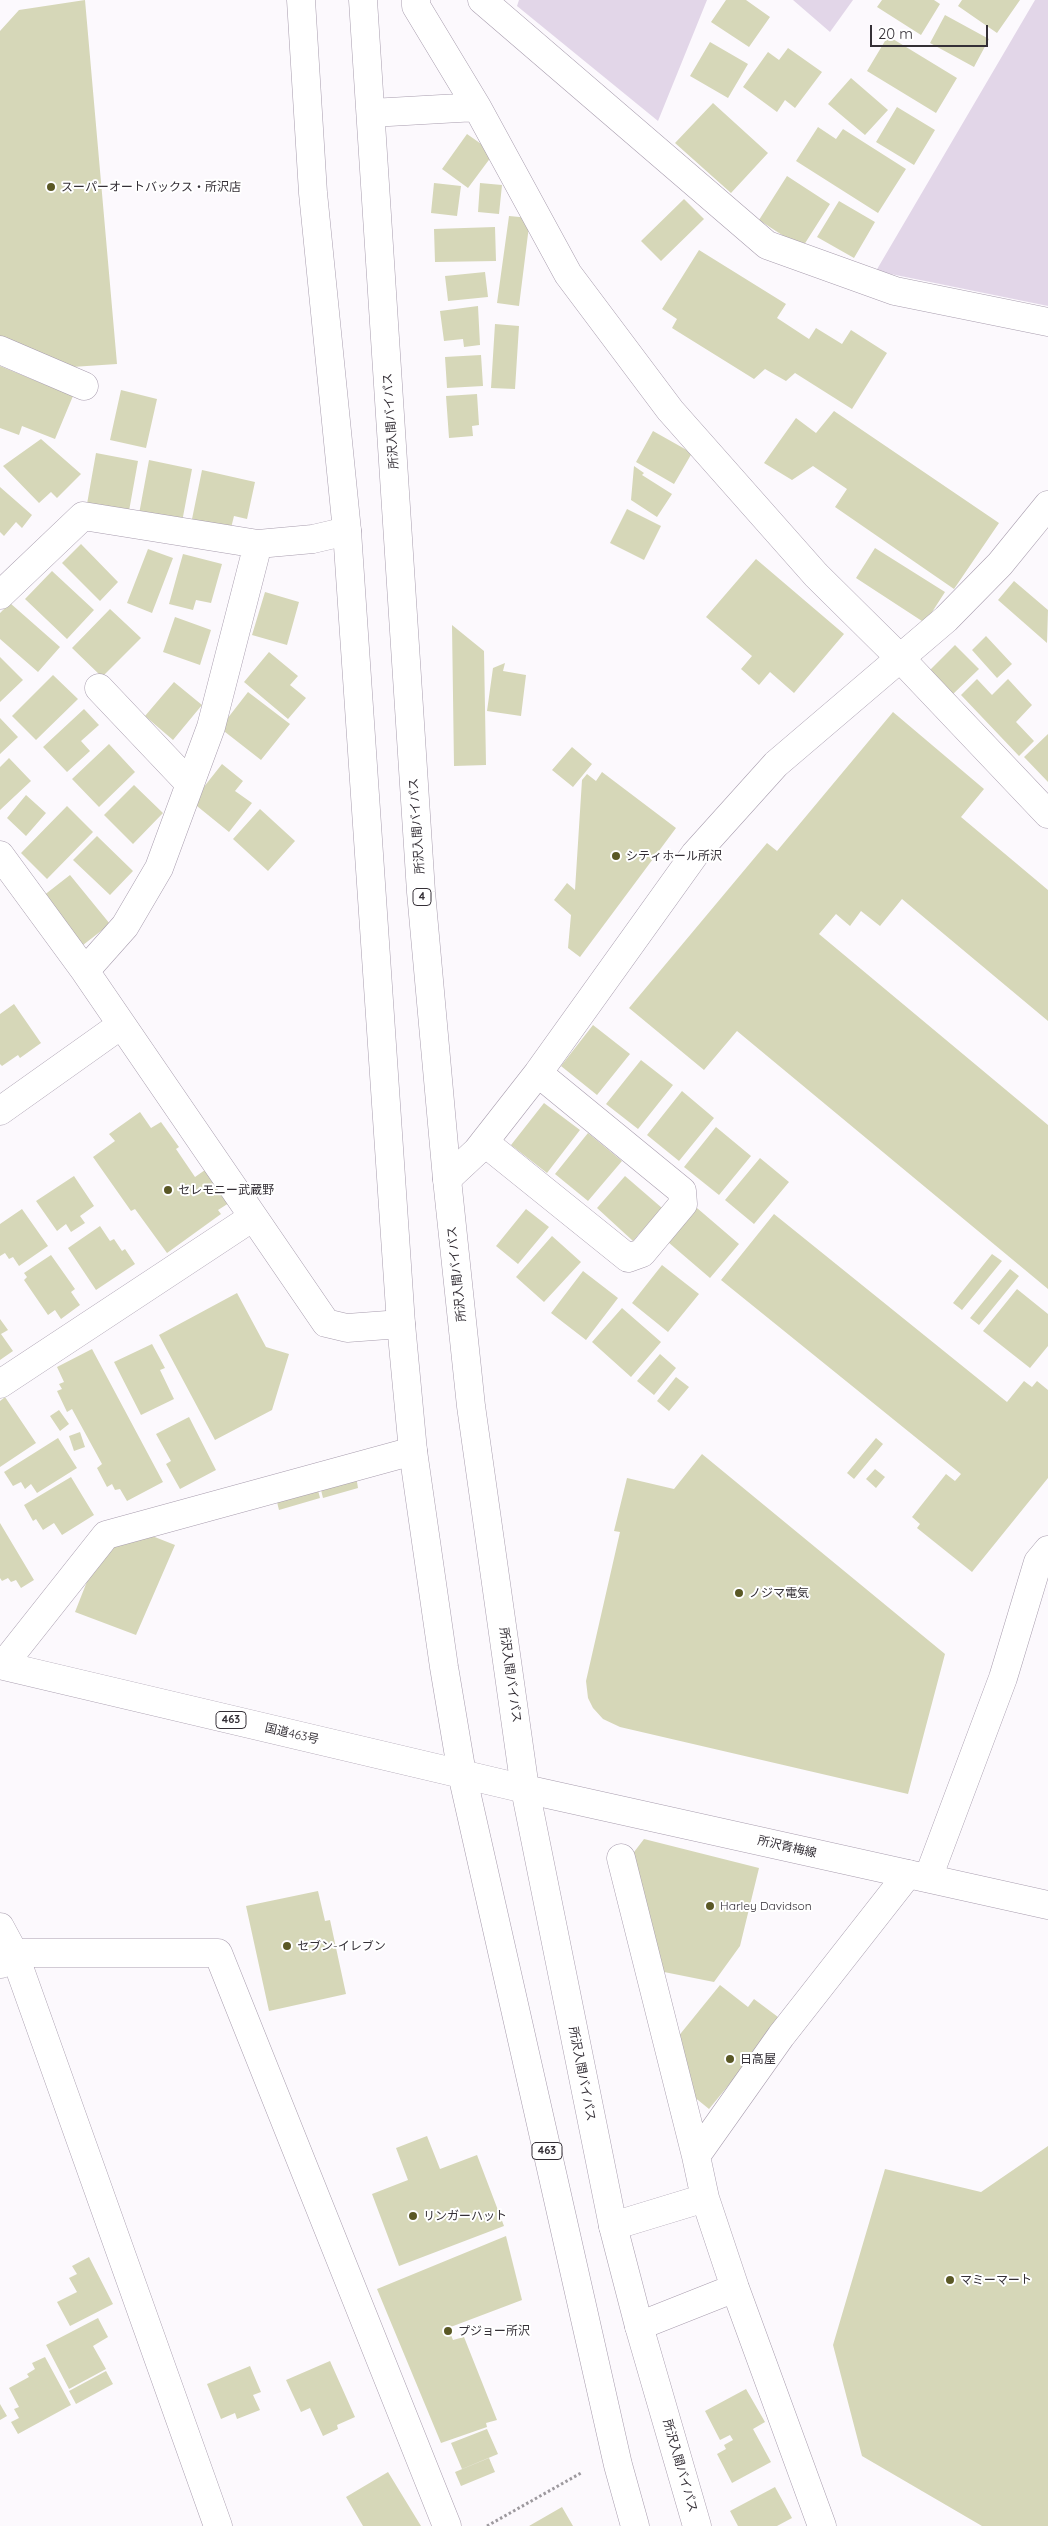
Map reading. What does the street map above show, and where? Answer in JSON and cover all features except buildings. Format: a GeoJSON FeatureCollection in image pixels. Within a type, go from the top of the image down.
{"type":"FeatureCollection","features":[{"type":"Feature","properties":{"kind":"main road"},"geometry":{"type":"LineString","coordinates":[[301,0],[313,193],[346,531],[401,1324],[413,1451],[444,1667],[462,1774]]}},
{"type":"Feature","properties":{"kind":"main road","name":"所沢入間バイパス"},"geometry":{"type":"LineString","coordinates":[[363,0],[422,892],[447,1179],[471,1406],[525,1789],[613,2226],[639,2326],[698,2526]]}},
{"type":"Feature","properties":{"kind":"main road"},"geometry":{"type":"LineString","coordinates":[[416,0],[416,6],[477,107],[568,274],[670,410],[816,575],[901,659],[1048,814]]}},
{"type":"Feature","properties":{"kind":"main road"},"geometry":{"type":"LineString","coordinates":[[482,0],[767,245],[895,291],[1048,322]]}},
{"type":"Feature","properties":{"kind":"main road"},"geometry":{"type":"LineString","coordinates":[[371,112],[477,107]]}},
{"type":"Feature","properties":{"kind":"main road"},"geometry":{"type":"LineString","coordinates":[[0,350],[84,386]]}},
{"type":"Feature","properties":{"kind":"main road"},"geometry":{"type":"LineString","coordinates":[[447,1179],[484,1142],[538,1073],[695,854],[776,764],[946,619],[1000,564],[1048,505]]}},
{"type":"Feature","properties":{"kind":"main road"},"geometry":{"type":"LineString","coordinates":[[0,595],[83,516],[258,544],[313,539],[346,531]]}},
{"type":"Feature","properties":{"kind":"main road"},"geometry":{"type":"LineString","coordinates":[[85,971],[125,926],[158,868],[211,727],[258,544]]}},
{"type":"Feature","properties":{"kind":"main road"},"geometry":{"type":"LineString","coordinates":[[99,688],[189,784]]}},
{"type":"Feature","properties":{"kind":"main road"},"geometry":{"type":"LineString","coordinates":[[1,859],[85,971],[326,1323],[354,1328],[401,1324]]}},
{"type":"Feature","properties":{"kind":"main road"},"geometry":{"type":"LineString","coordinates":[[0,1112],[121,1025]]}},
{"type":"Feature","properties":{"kind":"main road"},"geometry":{"type":"LineString","coordinates":[[484,1142],[628,1258],[642,1253],[683,1204],[682,1191],[538,1073]]}},
{"type":"Feature","properties":{"kind":"main road"},"geometry":{"type":"LineString","coordinates":[[0,1384],[253,1217]]}},
{"type":"Feature","properties":{"kind":"main road"},"geometry":{"type":"LineString","coordinates":[[2,1665],[106,1535],[413,1451]]}},
{"type":"Feature","properties":{"kind":"main road"},"geometry":{"type":"LineString","coordinates":[[696,2156],[782,2036],[918,1876],[1003,1678],[1038,1562],[1048,1550]]}},
{"type":"Feature","properties":{"kind":"main road","name":"国道463号"},"geometry":{"type":"LineString","coordinates":[[2,1665],[525,1789]]}},
{"type":"Feature","properties":{"kind":"main road","name":"463"},"geometry":{"type":"LineString","coordinates":[[462,1774],[616,2455],[635,2526]]}},
{"type":"Feature","properties":{"kind":"main road","name":"所沢青梅線"},"geometry":{"type":"LineString","coordinates":[[525,1789],[1048,1905]]}},
{"type":"Feature","properties":{"kind":"main road"},"geometry":{"type":"LineString","coordinates":[[621,1858],[705,2198],[735,2288],[822,2526]]}},
{"type":"Feature","properties":{"kind":"main road"},"geometry":{"type":"LineString","coordinates":[[0,1928],[7,1959],[218,2526]]}},
{"type":"Feature","properties":{"kind":"main road"},"geometry":{"type":"LineString","coordinates":[[7,1959],[218,1953],[447,2526]]}},
{"type":"Feature","properties":{"kind":"main road"},"geometry":{"type":"LineString","coordinates":[[613,2226],[705,2198]]}},
{"type":"Feature","properties":{"kind":"main road"},"geometry":{"type":"LineString","coordinates":[[639,2326],[735,2288]]}},
{"type":"Feature","properties":{"kind":"path"},"geometry":{"type":"LineString","coordinates":[[487,2526],[581,2473]]}},
{"type":"Feature","properties":{"kind":"shaded area"},"geometry":{"type":"Polygon","coordinates":[[[519,0],[707,0],[658,121],[517,6],[519,0]]]}},
{"type":"Feature","properties":{"kind":"shaded area"},"geometry":{"type":"Polygon","coordinates":[[[793,0],[853,0],[830,32],[793,0]]]}},
{"type":"Feature","properties":{"kind":"shaded area"},"geometry":{"type":"Polygon","coordinates":[[[1035,0],[1048,0],[1048,306],[876,271],[1035,0]]]}},
{"type":"Feature","properties":{"kind":"place","name":"スーパーオートバックス・所沢店"},"geometry":{"type":"Point","coordinates":[51,187]}},
{"type":"Feature","properties":{"kind":"place","name":"シティホール所沢"},"geometry":{"type":"Point","coordinates":[616,856]}},
{"type":"Feature","properties":{"kind":"place","name":"セレモニー武蔵野"},"geometry":{"type":"Point","coordinates":[168,1190]}},
{"type":"Feature","properties":{"kind":"place","name":"ノジマ電気"},"geometry":{"type":"Point","coordinates":[739,1593]}},
{"type":"Feature","properties":{"kind":"place","name":"Harley Davidson"},"geometry":{"type":"Point","coordinates":[710,1906]}},
{"type":"Feature","properties":{"kind":"place","name":"セブン-イレブン"},"geometry":{"type":"Point","coordinates":[287,1946]}},
{"type":"Feature","properties":{"kind":"place","name":"日高屋"},"geometry":{"type":"Point","coordinates":[730,2059]}},
{"type":"Feature","properties":{"kind":"place","name":"リンガーハット"},"geometry":{"type":"Point","coordinates":[413,2216]}},
{"type":"Feature","properties":{"kind":"place","name":"マミーマート"},"geometry":{"type":"Point","coordinates":[950,2280]}},
{"type":"Feature","properties":{"kind":"place","name":"プジョー所沢"},"geometry":{"type":"Point","coordinates":[448,2331]}}]}
